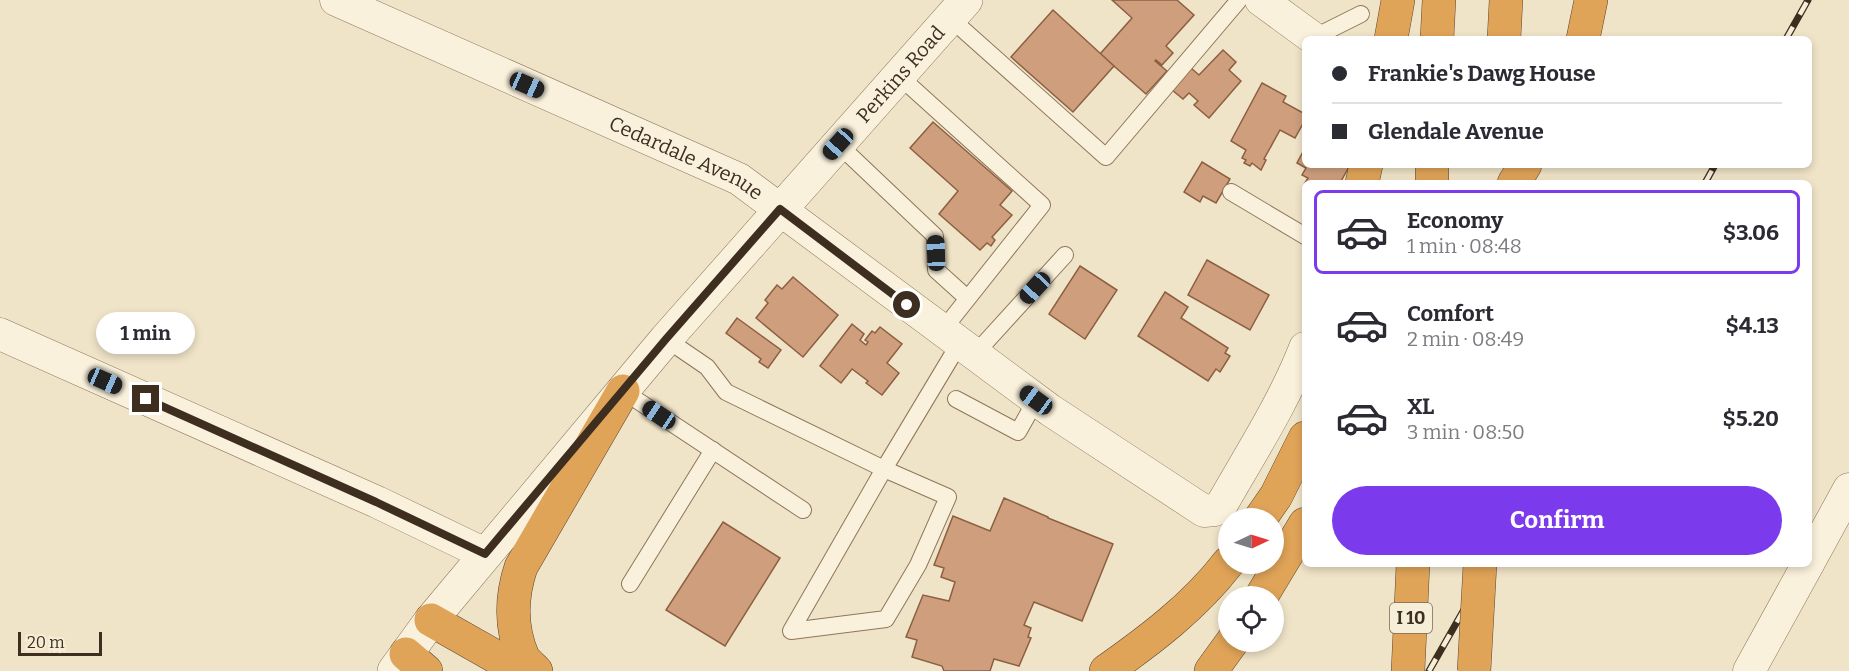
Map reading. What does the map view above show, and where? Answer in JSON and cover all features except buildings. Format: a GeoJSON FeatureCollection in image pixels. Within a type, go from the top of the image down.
{"type":"FeatureCollection","features":[{"type":"Feature","properties":{"kind":"highway"},"geometry":{"type":"LineString","coordinates":[[1391,36],[1398,0]]}},
{"type":"Feature","properties":{"kind":"highway"},"geometry":{"type":"LineString","coordinates":[[1437,36],[1439,0]]}},
{"type":"Feature","properties":{"kind":"highway"},"geometry":{"type":"LineString","coordinates":[[1504,36],[1506,0]]}},
{"type":"Feature","properties":{"kind":"highway"},"geometry":{"type":"LineString","coordinates":[[536,671],[524,658],[516,632],[512,609],[515,585],[521,567],[623,391]]}},
{"type":"Feature","properties":{"kind":"highway"},"geometry":{"type":"LineString","coordinates":[[1268,508],[1302,444]]}},
{"type":"Feature","properties":{"kind":"highway"},"geometry":{"type":"LineString","coordinates":[[1268,586],[1302,529]]}},
{"type":"Feature","properties":{"kind":"highway","name":"I 10"},"geometry":{"type":"LineString","coordinates":[[1408,671],[1413,567]]}},
{"type":"Feature","properties":{"kind":"highway"},"geometry":{"type":"LineString","coordinates":[[1474,671],[1480,567]]}},
{"type":"Feature","properties":{"kind":"highway"},"geometry":{"type":"LineString","coordinates":[[1106,671],[1149,640],[1183,611],[1220,574]]}},
{"type":"Feature","properties":{"kind":"highway"},"geometry":{"type":"LineString","coordinates":[[431,620],[521,671]]}},
{"type":"Feature","properties":{"kind":"highway"},"geometry":{"type":"LineString","coordinates":[[1211,671],[1225,652]]}},
{"type":"Feature","properties":{"kind":"street","name":"Cedardale Avenue"},"geometry":{"type":"LineString","coordinates":[[336,0],[739,179],[1036,400],[1204,511],[1211,512],[1222,504],[1273,415],[1302,356]]}},
{"type":"Feature","properties":{"kind":"street"},"geometry":{"type":"LineString","coordinates":[[1260,0],[1310,36]]}},
{"type":"Feature","properties":{"kind":"street","name":"Perkins Road"},"geometry":{"type":"LineString","coordinates":[[409,665],[431,620],[485,554],[666,339],[958,9]]}},
{"type":"Feature","properties":{"kind":"street"},"geometry":{"type":"LineString","coordinates":[[0,334],[376,502],[485,554]]}},
{"type":"Feature","properties":{"kind":"street"},"geometry":{"type":"LineString","coordinates":[[1812,556],[1849,489]]}},
{"type":"Feature","properties":{"kind":"street"},"geometry":{"type":"LineString","coordinates":[[1749,671],[1806,567]]}},
{"type":"Feature","properties":{"kind":"lane"},"geometry":{"type":"LineString","coordinates":[[958,9],[1107,157],[1239,0]]}},
{"type":"Feature","properties":{"kind":"lane"},"geometry":{"type":"LineString","coordinates":[[1317,36],[1361,14]]}},
{"type":"Feature","properties":{"kind":"lane"},"geometry":{"type":"LineString","coordinates":[[898,75],[1042,205],[967,298],[959,343]]}},
{"type":"Feature","properties":{"kind":"lane"},"geometry":{"type":"LineString","coordinates":[[838,144],[935,236],[936,270],[967,298]]}},
{"type":"Feature","properties":{"kind":"lane"},"geometry":{"type":"LineString","coordinates":[[1231,192],[1302,234]]}},
{"type":"Feature","properties":{"kind":"lane"},"geometry":{"type":"LineString","coordinates":[[666,339],[707,367],[726,392],[885,469],[948,497],[918,565],[886,619],[791,631],[867,499],[885,469],[959,343],[1065,255]]}},
{"type":"Feature","properties":{"kind":"lane"},"geometry":{"type":"LineString","coordinates":[[623,391],[803,510]]}},
{"type":"Feature","properties":{"kind":"lane"},"geometry":{"type":"LineString","coordinates":[[956,399],[1018,432],[1036,400]]}},
{"type":"Feature","properties":{"kind":"lane"},"geometry":{"type":"LineString","coordinates":[[630,584],[713,450]]}},
{"type":"Feature","properties":{"kind":"railway"},"geometry":{"type":"LineString","coordinates":[[1788,36],[1808,0]]}},
{"type":"Feature","properties":{"kind":"railway"},"geometry":{"type":"LineString","coordinates":[[1707,180],[1713,168]]}},
{"type":"Feature","properties":{"kind":"railway"},"geometry":{"type":"LineString","coordinates":[[1429,671],[1488,567]]}},
{"type":"Feature","properties":{"kind":"route"},"geometry":{"type":"LineString","coordinates":[[146,399],[376,502],[485,554],[666,339],[780,209],[907,305]]}}]}
